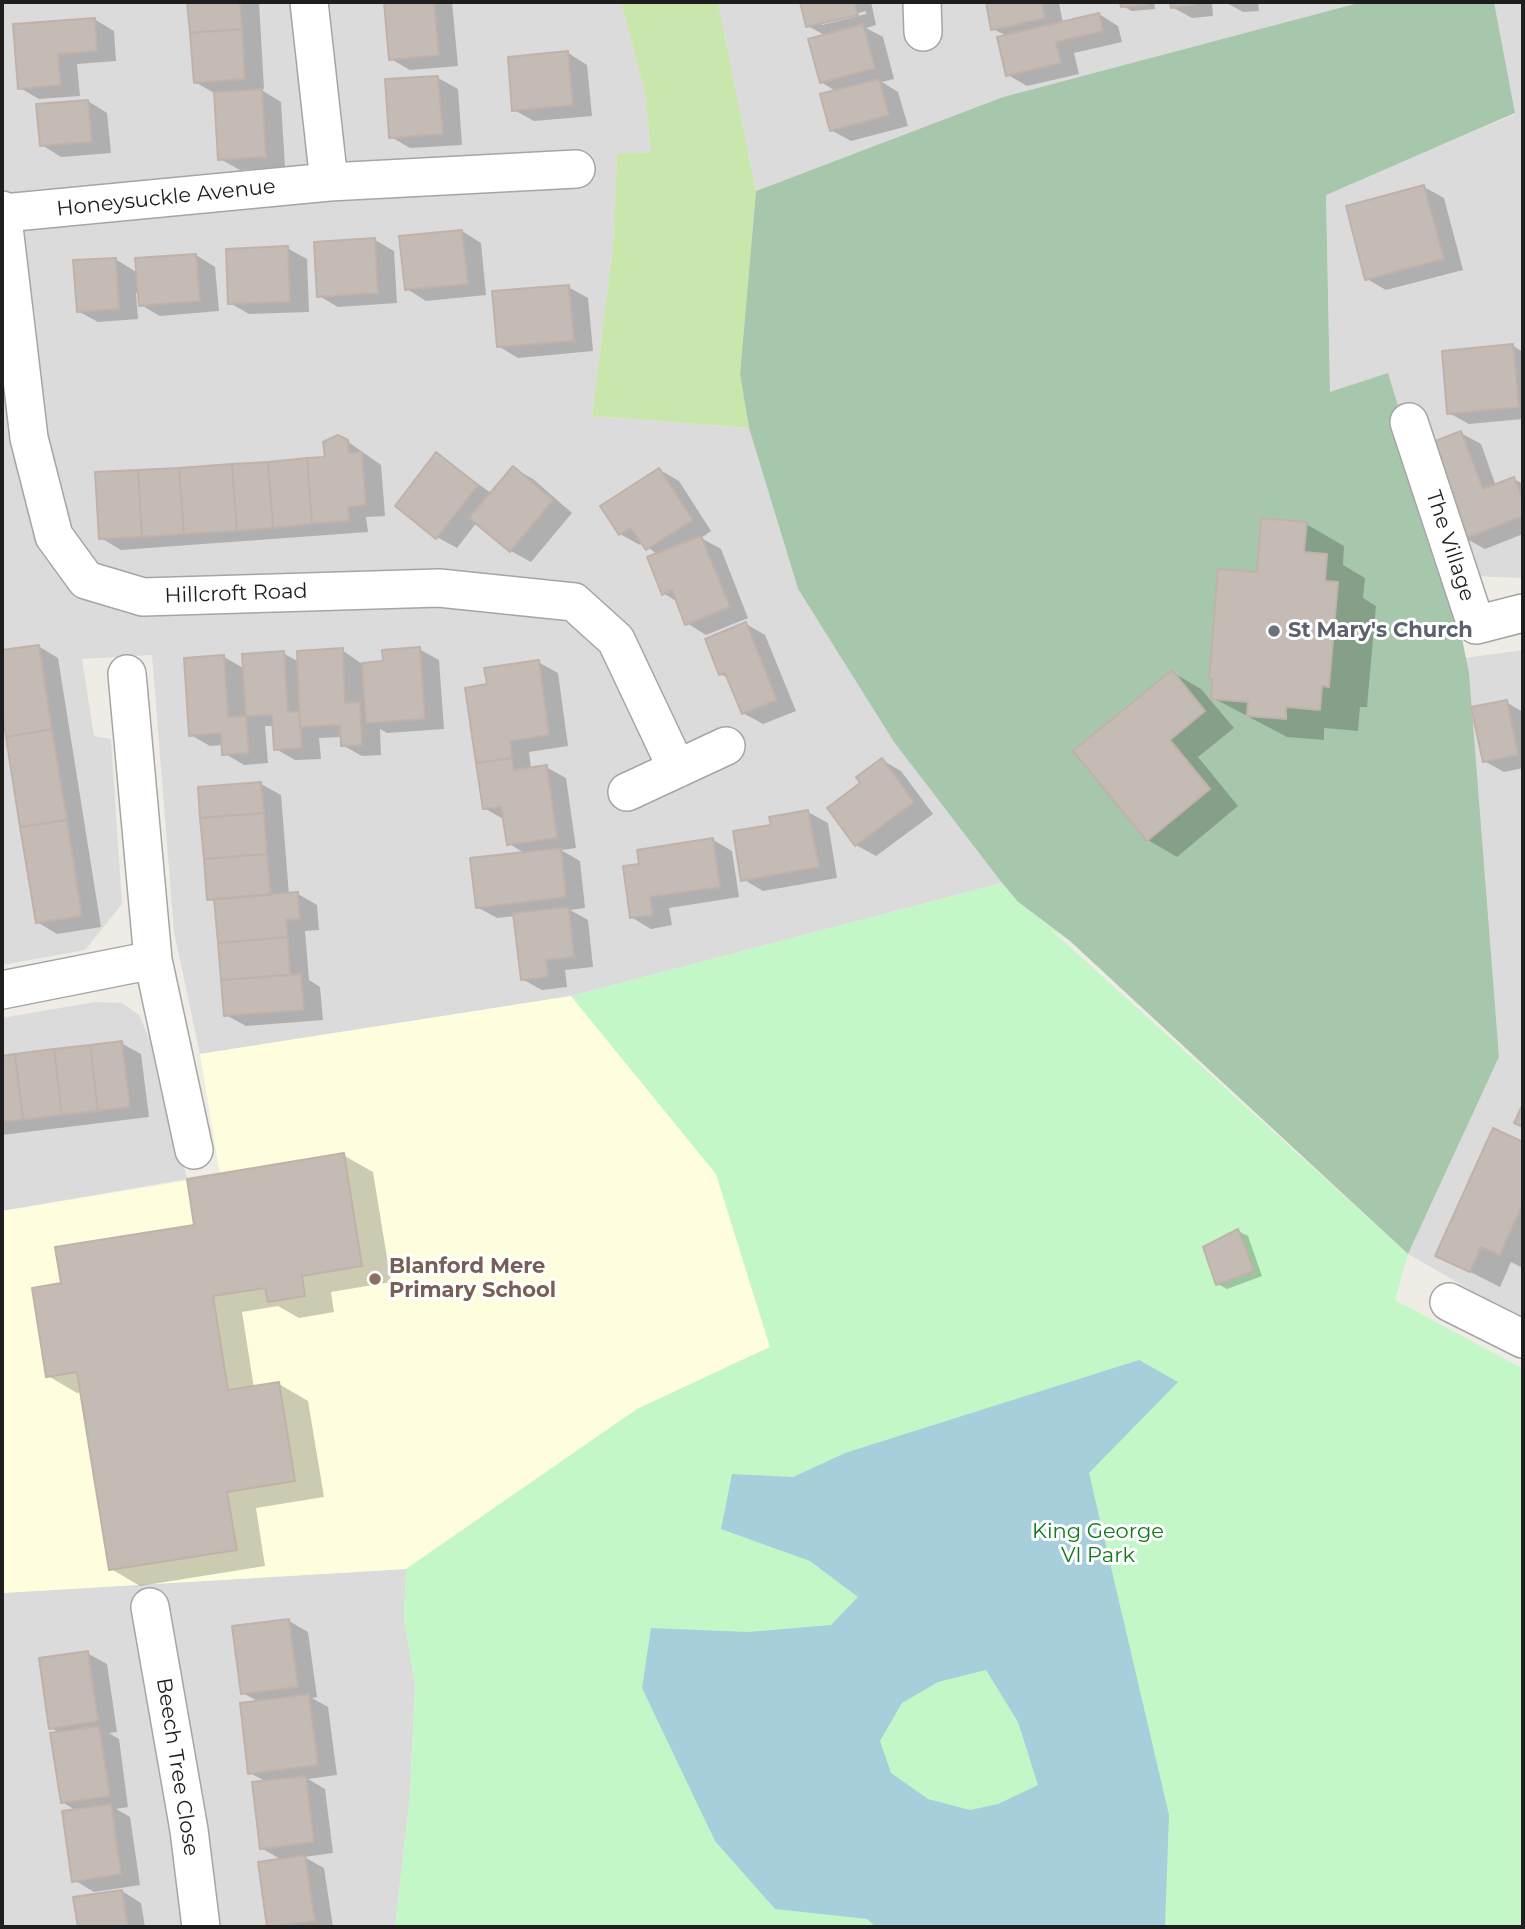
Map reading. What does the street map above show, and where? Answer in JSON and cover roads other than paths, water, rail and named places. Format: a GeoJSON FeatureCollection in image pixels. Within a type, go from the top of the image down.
{"type":"FeatureCollection","features":[{"type":"Feature","properties":{"kind":"street"},"geometry":{"type":"LineString","coordinates":[[309,2],[328,182]]}},
{"type":"Feature","properties":{"kind":"street","name":"Honeysuckle Avenue"},"geometry":{"type":"LineString","coordinates":[[3,212],[328,182],[576,169]]}},
{"type":"Feature","properties":{"kind":"street","name":"Hillcroft Road"},"geometry":{"type":"LineString","coordinates":[[3,212],[15,441],[54,536],[86,580],[143,597],[439,588],[574,602],[616,640],[677,769]]}},
{"type":"Feature","properties":{"kind":"street","name":"The Village"},"geometry":{"type":"LineString","coordinates":[[1409,422],[1476,625],[1523,613]]}},
{"type":"Feature","properties":{"kind":"street"},"geometry":{"type":"LineString","coordinates":[[127,674],[153,960],[194,1150]]}},
{"type":"Feature","properties":{"kind":"street"},"geometry":{"type":"LineString","coordinates":[[627,792],[726,746]]}},
{"type":"Feature","properties":{"kind":"street"},"geometry":{"type":"LineString","coordinates":[[2,990],[153,960]]}},
{"type":"Feature","properties":{"kind":"street"},"geometry":{"type":"LineString","coordinates":[[1449,1302],[1523,1339]]}},
{"type":"Feature","properties":{"kind":"street","name":"Beech Tree Close"},"geometry":{"type":"LineString","coordinates":[[150,1607],[189,1830],[201,1927]]}},
{"type":"Feature","properties":{"kind":"water"},"geometry":{"type":"Polygon","coordinates":[[[1139,1360],[1178,1382],[1089,1473],[1169,1815],[1165,1927],[876,1927],[867,1919],[775,1909],[715,1841],[642,1688],[651,1628],[748,1632],[831,1625],[858,1597],[810,1561],[721,1529],[732,1474],[793,1477],[845,1453],[1139,1360]],[[986,1670],[938,1682],[902,1703],[880,1741],[891,1773],[928,1799],[970,1810],[998,1804],[1038,1785],[1018,1722],[986,1670]]]}},
{"type":"Feature","properties":{"kind":"place","name":"St Mary's Church"},"geometry":{"type":"Point","coordinates":[1274,631]}},
{"type":"Feature","properties":{"kind":"place","name":"Blanford Mere Primary School"},"geometry":{"type":"Point","coordinates":[375,1279]}},
{"type":"Feature","properties":{"kind":"park label","name":"King George VI Park"},"geometry":{"type":"Point","coordinates":[1098,1544]}}]}
